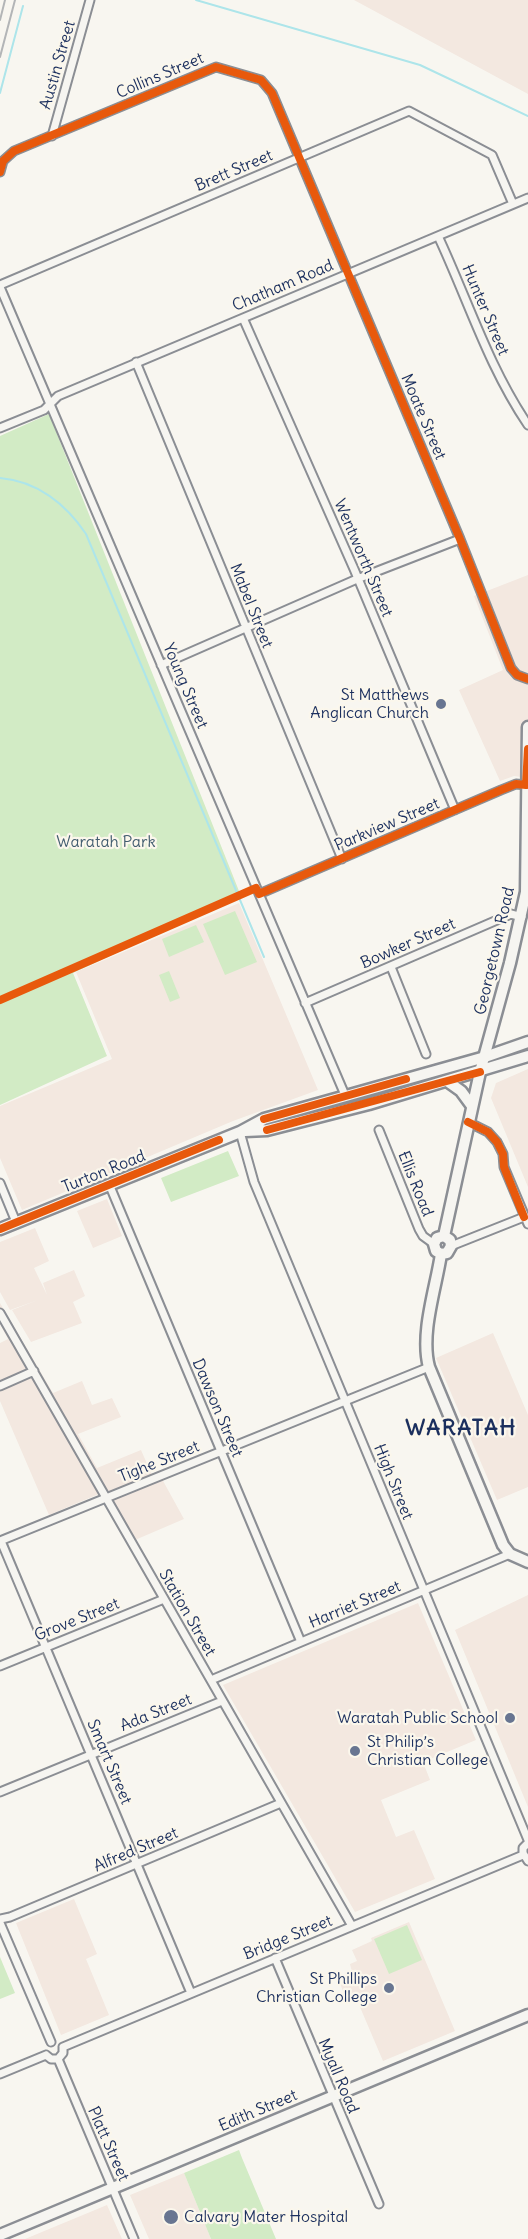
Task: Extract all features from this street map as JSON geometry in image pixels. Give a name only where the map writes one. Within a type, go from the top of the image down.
[{"type":"main road","name":"Georgetown Road","points":[[444,1236],[480,1072],[522,917],[526,892],[528,727]]},
{"type":"main road","name":"Turton Road","points":[[0,1229],[240,1132],[264,1119],[484,1057],[528,1042]]},
{"type":"main road","name":"Turton Road","points":[[240,1132],[267,1130],[480,1072],[528,1056]]},
{"type":"main road","points":[[447,1081],[461,1091],[472,1106]]},
{"type":"main road","points":[[444,1236],[450,1240],[451,1246],[448,1252],[441,1254],[436,1251],[434,1244],[437,1238],[444,1236]]},
{"type":"main road","points":[[441,1254],[425,1345],[429,1367],[506,1549],[528,1562]]},
{"type":"main road","name":"Edith Street","points":[[0,2235],[528,2015]]},
{"type":"street","name":"Austin Street","points":[[52,136],[90,0]]},
{"type":"street","name":"Collins Street","points":[[0,172],[3,161],[14,151],[216,68],[261,80],[267,85],[298,159]]},
{"type":"street","name":"Brett Street","points":[[0,286],[409,111],[492,155],[513,204]]},
{"type":"street","name":"Moate Street","points":[[298,159],[460,539],[512,668],[517,675],[528,679]]},
{"type":"street","name":"Chatham Road","points":[[0,428],[44,410],[58,396],[136,362],[528,198]]},
{"type":"street","name":"Hunter Street","points":[[438,236],[489,356],[509,397],[528,425]]},
{"type":"street","name":"Young Street","points":[[0,286],[345,1095]]},
{"type":"street","name":"Wentworth Street","points":[[243,318],[455,810]]},
{"type":"street","name":"Mabel Street","points":[[136,362],[342,859]]},
{"type":"street","points":[[161,665],[357,579],[460,539]]},
{"type":"street","name":"Parkview Street","points":[[259,894],[516,784],[526,785]]},
{"type":"street","name":"Bowker Street","points":[[305,1003],[511,914],[522,917]]},
{"type":"street","points":[[391,967],[426,1054]]},
{"type":"street","points":[[451,1246],[526,1221],[504,1167],[503,1154],[497,1142],[488,1132],[468,1122]]},
{"type":"street","name":"Ellis Road","points":[[379,1130],[419,1229],[423,1236],[434,1244]]},
{"type":"street","name":"High Street","points":[[240,1132],[254,1182],[528,1841]]},
{"type":"street","points":[[0,1183],[16,1222]]},
{"type":"street","name":"Dawson Street","points":[[109,1184],[301,1642]]},
{"type":"street","name":"Station Street","points":[[0,1313],[352,1926]]},
{"type":"street","name":"Tighe Street","points":[[0,1541],[429,1367]]},
{"type":"street","points":[[0,1386],[34,1371]]},
{"type":"street","name":"Smart Street","points":[[0,1541],[191,1993]]},
{"type":"street","name":"Harriet Street","points":[[211,1680],[424,1591],[506,1549]]},
{"type":"street","name":"Grove Street","points":[[0,1666],[164,1599]]},
{"type":"street","name":"Ada Street","points":[[0,1792],[222,1701]]},
{"type":"street","name":"Alfred Street","points":[[0,1921],[281,1803]]},
{"type":"street","points":[[526,1858],[523,1848],[528,1841]]},
{"type":"street","name":"Bridge Street","points":[[63,2047],[352,1926],[526,1858]]},
{"type":"street","points":[[0,1921],[51,2042]]},
{"type":"street","name":"Myall Road","points":[[274,1958],[379,2204]]},
{"type":"street","points":[[46,2055],[51,2059],[58,2059],[63,2055],[63,2047],[56,2042],[51,2042]]},
{"type":"street","points":[[46,2055],[46,2047],[51,2042]]},
{"type":"street","points":[[0,2074],[46,2055]]},
{"type":"street","name":"Platt Street","points":[[58,2059],[134,2239]]},
{"type":"shaded area","points":[[354,0],[528,0],[528,94]]},
{"type":"shaded area","points":[[528,575],[528,778],[514,776],[500,781],[459,690],[503,670],[474,596]]},
{"type":"shaded area","points":[[239,903],[318,1090],[233,1121],[22,1210],[0,1158],[0,1106],[112,1059],[76,972]]},
{"type":"shaded area","points":[[528,1069],[528,1187],[491,1098],[496,1083]]},
{"type":"shaded area","points":[[107,1199],[122,1236],[93,1248],[77,1211]]},
{"type":"shaded area","points":[[35,1228],[49,1261],[34,1268],[47,1295],[43,1283],[74,1270],[85,1296],[73,1302],[82,1323],[31,1342],[12,1310],[38,1300],[10,1310],[0,1292],[0,1242]]},
{"type":"shaded area","points":[[0,1303],[53,1393],[82,1381],[92,1405],[112,1398],[121,1417],[78,1434],[97,1468],[141,1450],[155,1482],[162,1479],[184,1519],[135,1540],[106,1491],[49,1515],[0,1401],[0,1343],[8,1339],[0,1324]]},
{"type":"shaded area","points":[[493,1333],[528,1415],[528,1487],[497,1500],[436,1358]]},
{"type":"shaded area","name":"Waratah Public School","points":[[528,1595],[528,1807],[455,1630]]},
{"type":"shaded area","name":"St Philip’s Christian College","points":[[418,1603],[476,1740],[423,1762],[430,1780],[381,1800],[396,1837],[414,1830],[435,1879],[355,1912],[223,1685]]},
{"type":"shaded area","points":[[74,1899],[97,1954],[86,1959],[109,2015],[61,2035],[16,1923]]},
{"type":"shaded area","name":"St Phillips Christian College","points":[[409,1922],[455,2031],[383,2061],[354,1993],[345,1997],[340,1983],[342,1976],[352,1972],[350,1964],[357,1961],[352,1950],[372,1941],[371,1938]]},
{"type":"shaded area","name":"Calvary Mater Hospital","points":[[184,2173],[211,2239],[149,2239],[130,2195]]},
{"type":"shaded area","points":[[107,2205],[122,2239],[25,2239]]},
{"type":"green space","name":"Waratah Park","points":[[49,414],[241,896],[73,973],[107,1056],[0,1105],[0,436]]},
{"type":"green space","points":[[235,911],[257,962],[225,975],[203,924]]},
{"type":"green space","points":[[196,925],[204,942],[169,957],[162,939]]},
{"type":"green space","points":[[169,971],[180,998],[170,1002],[159,975]]},
{"type":"green space","points":[[228,1151],[239,1176],[171,1202],[161,1178]]},
{"type":"green space","points":[[407,1925],[422,1960],[389,1974],[374,1939]]},
{"type":"green space","points":[[0,1957],[15,1993],[0,1999]]},
{"type":"green space","points":[[239,2150],[276,2239],[211,2239],[184,2173]]},
{"type":"waterway","points":[[196,0],[420,65],[528,116]]},
{"type":"waterway","points":[[0,93],[23,6]]},
{"type":"waterway","points":[[0,478],[26,484],[49,496],[69,513],[86,534],[264,957]]},
{"type":"railway","points":[[0,20],[5,0]]},
{"type":"railway","points":[[0,57],[15,0]]},
{"type":"cycle path","points":[[0,172],[3,161],[14,151],[216,67],[261,80],[272,93],[460,539],[511,668],[517,675],[528,679]]},
{"type":"cycle path","points":[[0,1000],[256,888],[259,894],[501,790],[516,784],[526,785],[528,749]]},
{"type":"cycle path","points":[[267,1130],[480,1072]]},
{"type":"cycle path","points":[[264,1119],[406,1079]]},
{"type":"cycle path","points":[[468,1122],[488,1132],[497,1142],[503,1154],[504,1167],[524,1217]]},
{"type":"cycle path","points":[[0,1229],[219,1140]]},
{"type":"place","name":"St Matthews Anglican Church","points":[[441,704]]},
{"type":"place","name":"Waratah Public School","points":[[510,1718]]},
{"type":"place","name":"St Philip’s Christian College","points":[[355,1751]]},
{"type":"place","name":"St Phillips Christian College","points":[[389,1988]]},
{"type":"place","name":"Calvary Mater Hospital","points":[[171,2217]]},
{"type":"district","name":"WARATAH","points":[[461,1429]]}]
